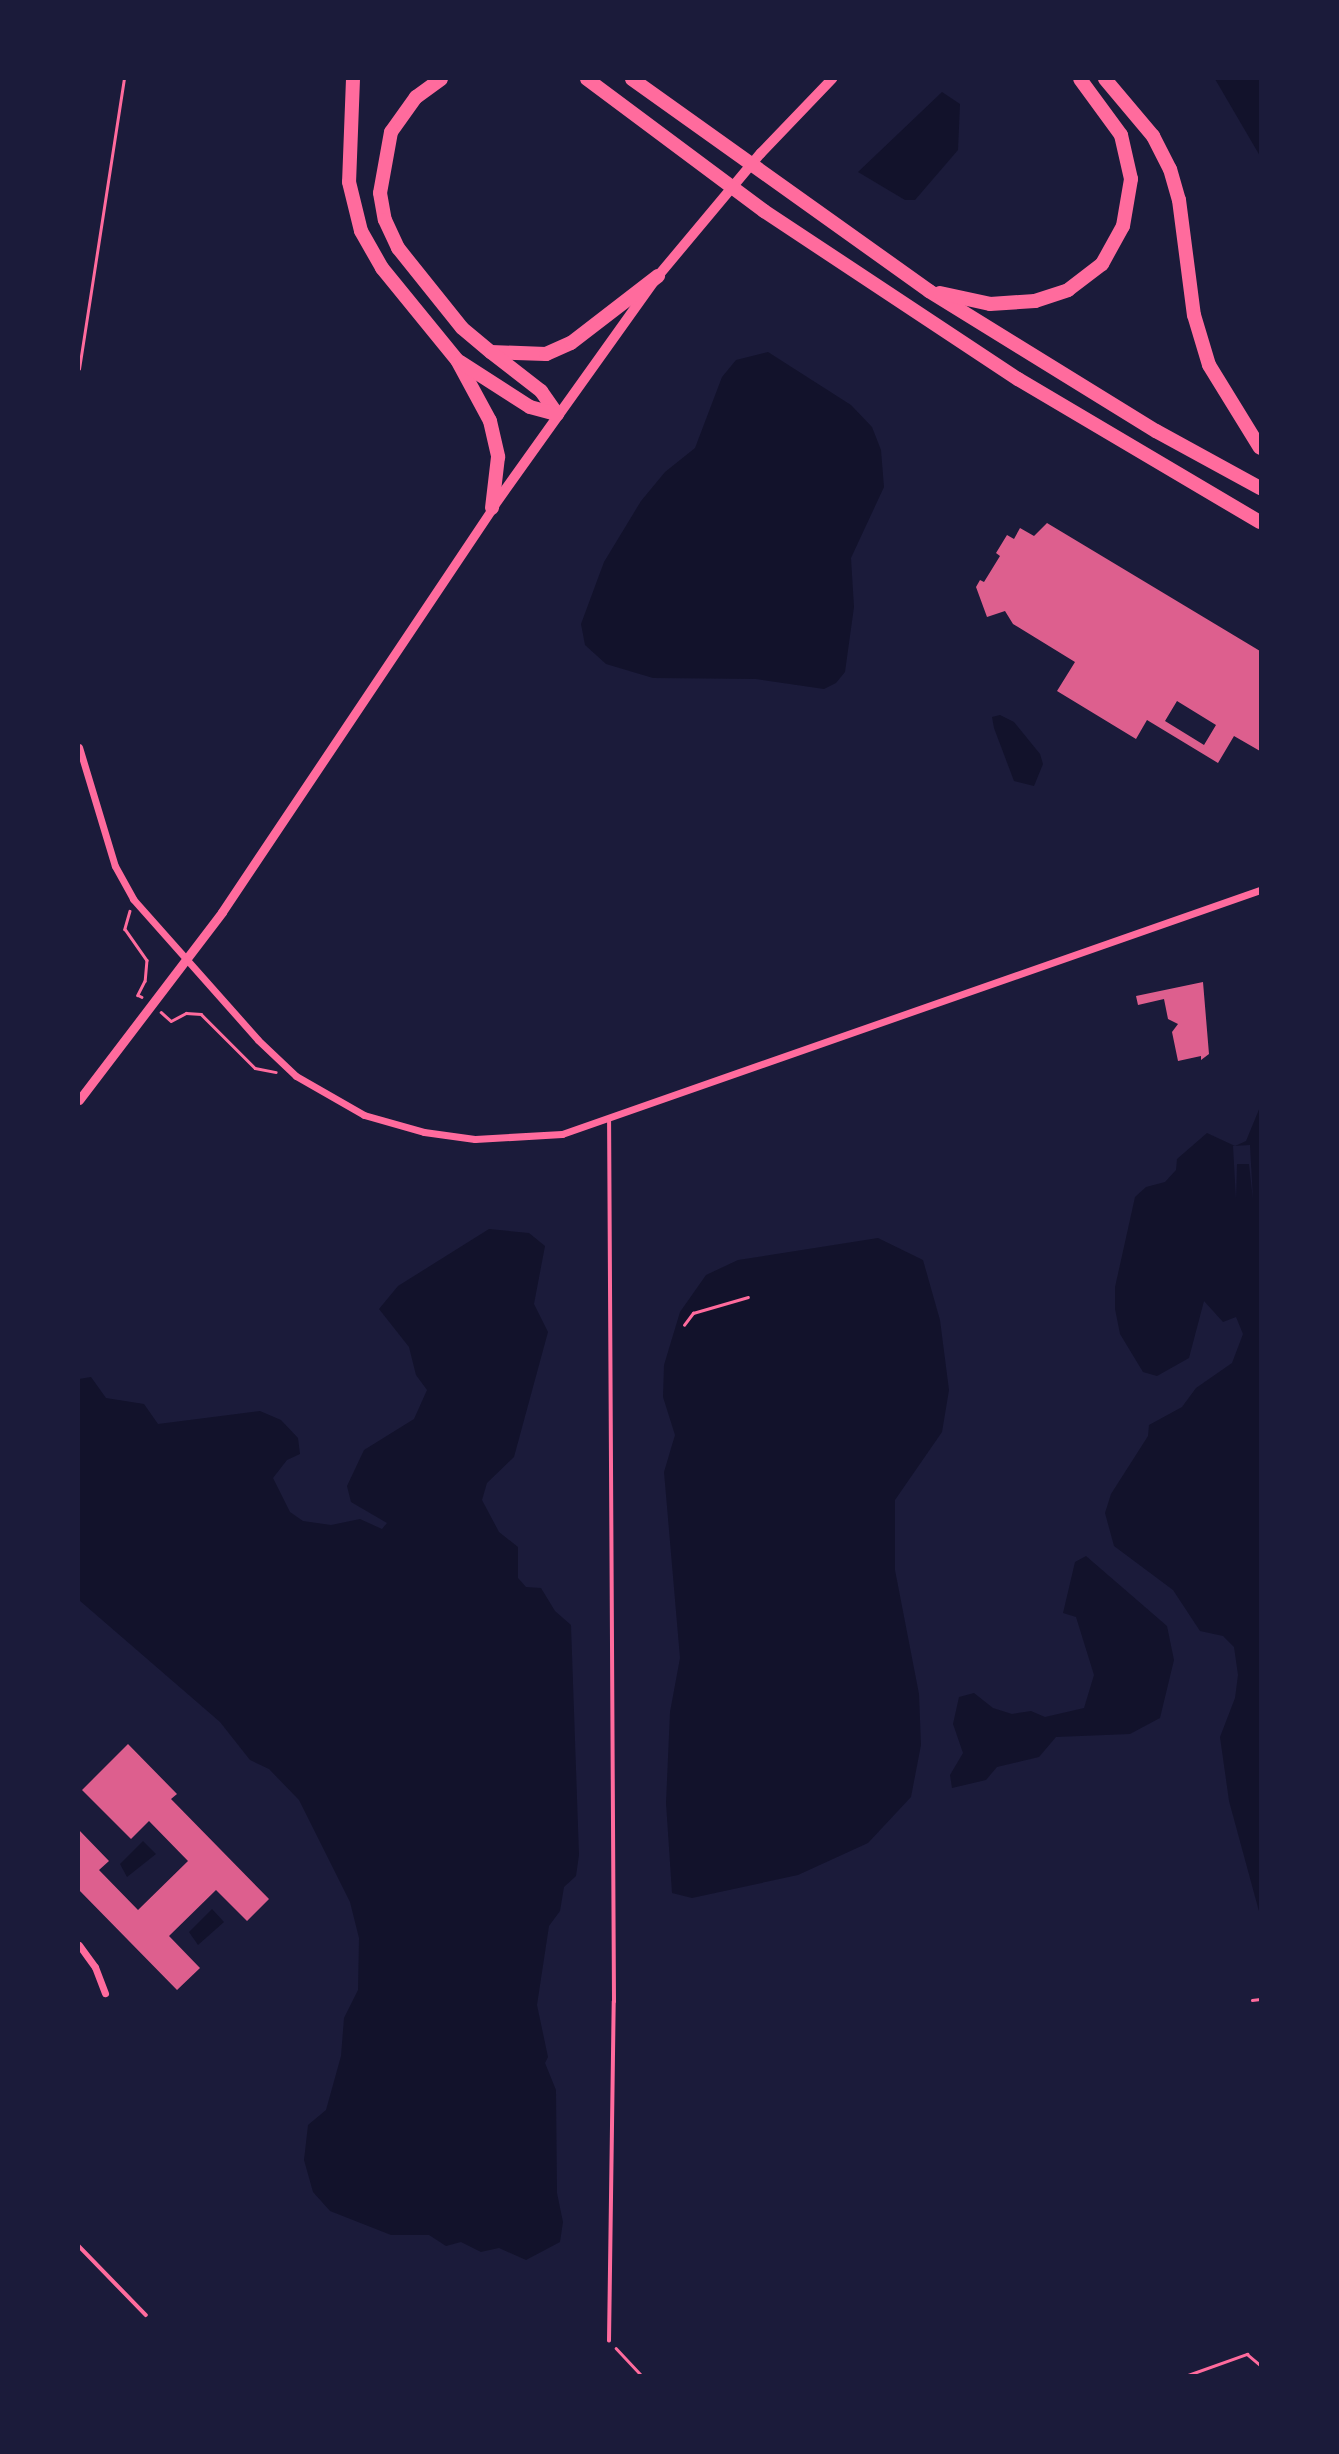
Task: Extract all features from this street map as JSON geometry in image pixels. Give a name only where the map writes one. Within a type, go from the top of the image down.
[{"type":"highway","points":[[354,79],[349,182],[361,231],[382,268],[457,360],[495,437],[498,457],[492,508]]},
{"type":"highway","points":[[441,79],[416,97],[391,132],[380,193],[385,220],[398,248],[462,328],[541,391],[557,414]]},
{"type":"highway","points":[[575,79],[598,88]]},
{"type":"highway","points":[[586,79],[764,211],[1017,379],[1260,522]]},
{"type":"highway","points":[[632,79],[929,291],[1156,431],[1260,488]]},
{"type":"highway","points":[[929,291],[990,304],[1035,301],[1068,290],[1102,264],[1123,226],[1131,179],[1121,135],[1080,79]]},
{"type":"highway","points":[[1105,79],[1153,136],[1170,169],[1179,200],[1191,304],[1209,365],[1260,448]]},
{"type":"highway","points":[[491,352],[547,354],[571,343],[658,276]]},
{"type":"highway","points":[[457,360],[530,407],[557,414]]},
{"type":"main road","points":[[492,508],[658,276],[793,118],[832,79]]},
{"type":"street","points":[[79,1100],[187,962],[492,508]]},
{"type":"street","points":[[79,747],[115,866],[133,899],[187,962],[296,1076],[364,1115],[424,1132],[475,1139],[562,1134],[1260,890]]},
{"type":"street","points":[[79,1945],[95,1967],[105,1993]]},
{"type":"lane","points":[[609,1119],[614,2002],[609,2341]]},
{"type":"lane","points":[[79,2246],[146,2315]]},
{"type":"path","points":[[79,369],[124,79]]},
{"type":"path","points":[[133,899],[125,929],[147,960],[145,981],[138,995]]},
{"type":"path","points":[[171,1021],[186,1013],[201,1014],[255,1068],[296,1076]]},
{"type":"path","points":[[684,1325],[693,1313],[748,1297]]},
{"type":"path","points":[[1252,2000],[1260,1999]]},
{"type":"path","points":[[609,2341],[641,2375]]},
{"type":"path","points":[[1188,2375],[1247,2354],[1260,2365]]},
{"type":"shaded area","points":[[1215,79],[1260,79],[1260,156]]},
{"type":"shaded area","points":[[942,92],[960,104],[958,150],[915,200],[905,200],[858,172]]},
{"type":"shaded area","points":[[768,352],[851,405],[872,427],[881,450],[884,487],[851,558],[854,607],[845,672],[836,683],[824,689],[756,679],[653,678],[606,664],[585,645],[581,624],[604,562],[641,501],[665,472],[695,448],[722,377],[736,360]]},
{"type":"shaded area","points":[[1000,715],[1014,722],[1040,754],[1043,764],[1034,786],[1014,781],[994,728],[992,717]]},
{"type":"shaded area","points":[[1260,1107],[1260,1915],[1229,1801],[1220,1737],[1235,1698],[1238,1675],[1234,1647],[1223,1636],[1200,1631],[1173,1590],[1114,1546],[1105,1513],[1111,1494],[1148,1436],[1149,1425],[1182,1407],[1196,1388],[1232,1363],[1243,1334],[1236,1317],[1223,1322],[1204,1301],[1189,1358],[1157,1376],[1143,1372],[1120,1334],[1115,1309],[1115,1287],[1135,1197],[1146,1187],[1165,1182],[1176,1170],[1177,1159],[1207,1133],[1235,1146],[1246,1141]]},
{"type":"shaded area","points":[[489,1229],[529,1233],[545,1246],[534,1304],[548,1332],[514,1457],[487,1483],[482,1500],[499,1532],[518,1547],[518,1578],[526,1587],[541,1588],[555,1611],[571,1625],[579,1855],[576,1876],[564,1887],[560,1911],[549,1926],[537,2005],[548,2057],[545,2063],[556,2090],[557,2193],[563,2222],[560,2242],[526,2260],[499,2248],[481,2252],[461,2242],[446,2246],[429,2235],[391,2235],[330,2211],[313,2192],[304,2160],[308,2125],[326,2110],[341,2056],[344,2018],[358,1990],[359,1938],[350,1902],[299,1800],[269,1769],[250,1760],[220,1722],[79,1600],[79,1379],[91,1377],[106,1398],[144,1404],[158,1424],[260,1411],[281,1420],[298,1438],[300,1454],[287,1460],[273,1478],[290,1512],[303,1521],[331,1525],[360,1519],[382,1529],[387,1523],[351,1502],[347,1486],[364,1450],[414,1419],[427,1390],[416,1375],[409,1347],[379,1309],[398,1286]]},
{"type":"shaded area","points":[[878,1238],[923,1260],[940,1320],[949,1390],[942,1432],[895,1500],[895,1570],[919,1694],[921,1745],[911,1797],[868,1843],[798,1875],[692,1898],[672,1893],[666,1803],[670,1712],[680,1658],[664,1472],[675,1435],[663,1397],[664,1365],[680,1312],[706,1275],[738,1260]]},
{"type":"shaded area","points":[[1086,1556],[1167,1626],[1174,1660],[1160,1718],[1130,1734],[1056,1737],[1039,1757],[997,1767],[986,1780],[952,1788],[950,1775],[963,1753],[953,1724],[959,1697],[974,1693],[993,1708],[1012,1714],[1031,1711],[1045,1717],[1084,1708],[1094,1675],[1076,1617],[1063,1613],[1075,1562]]},
{"type":"shaded area","points":[[143,1841],[156,1854],[127,1877],[120,1864]]},
{"type":"shaded area","points":[[212,1909],[224,1922],[198,1945],[189,1932]]},
{"type":"pier","points":[[1250,1145],[1253,1200],[1249,1164],[1237,1164],[1236,1200],[1233,1146]]},
{"type":"building","points":[[1047,523],[1260,651],[1260,751],[1234,736],[1218,763],[1147,720],[1136,739],[1057,691],[1075,662],[1013,624],[1005,611],[987,617],[976,587],[980,580],[984,582],[1000,556],[996,553],[1007,535],[1014,539],[1020,528],[1034,536]],"holes":[[[1177,701],[1216,725],[1204,745],[1165,721]]]},
{"type":"building","points":[[1203,982],[1209,1054],[1201,1060],[1201,1056],[1178,1061],[1172,1032],[1178,1024],[1168,1019],[1164,999],[1138,1005],[1136,996]]},
{"type":"building","points":[[128,1744],[177,1794],[171,1799],[269,1899],[247,1921],[216,1890],[169,1936],[200,1968],[177,1990],[79,1890],[79,1830],[109,1861],[99,1870],[138,1910],[188,1861],[149,1821],[131,1839],[82,1790]]}]
